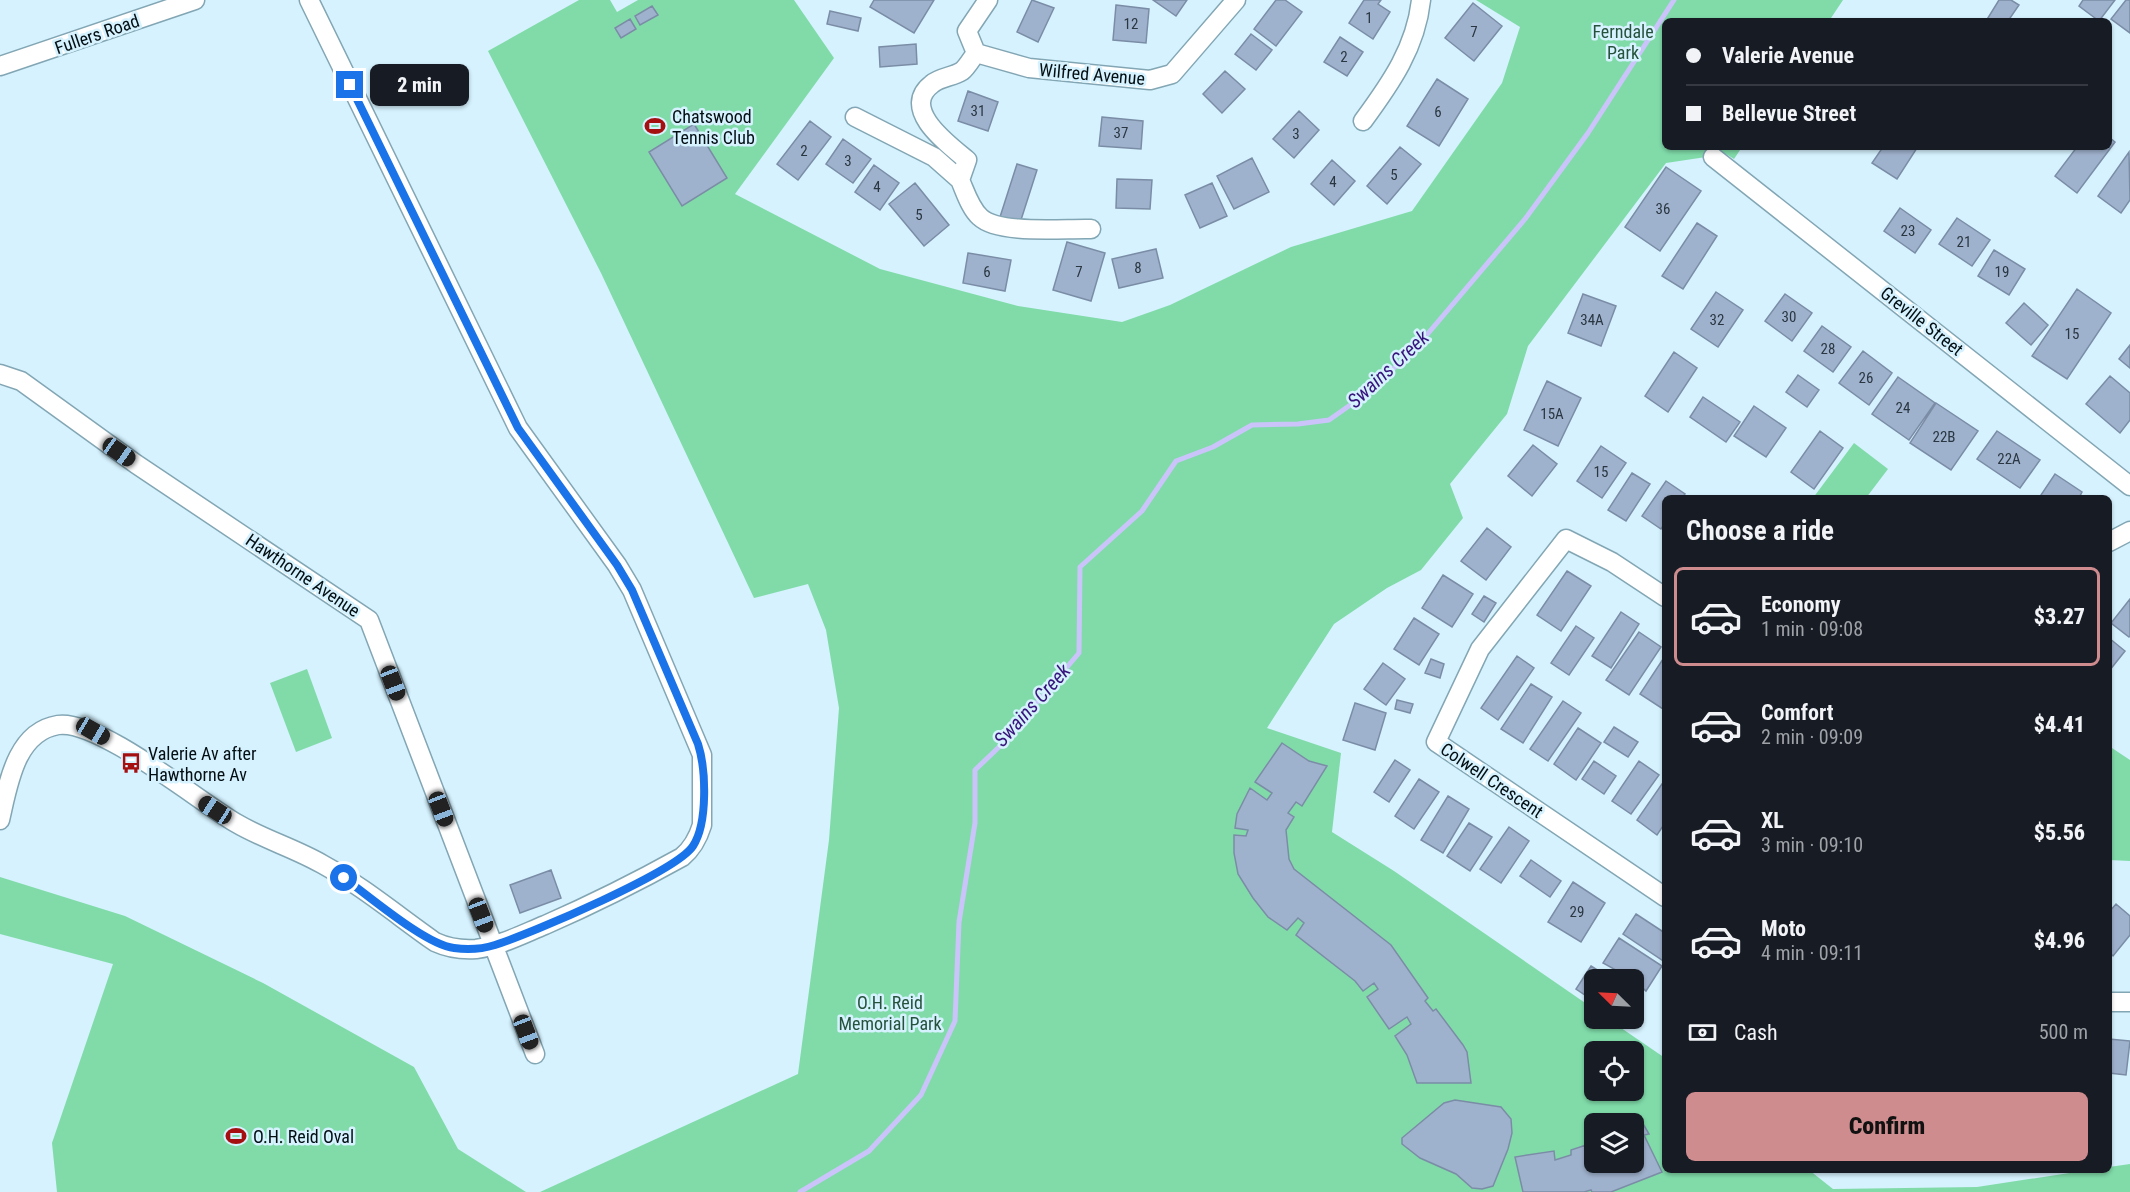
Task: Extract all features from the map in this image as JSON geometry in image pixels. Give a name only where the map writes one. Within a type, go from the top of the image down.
[{"type":"street","name":"Fullers Road","points":[[0,66],[195,0]]},
{"type":"street","points":[[0,820],[14,768],[24,747],[39,733],[57,725],[81,726],[119,747],[235,822],[325,865],[435,942],[444,946],[466,949],[493,946],[613,895],[689,852],[702,825],[702,755],[632,590],[617,565],[518,428],[309,0]]},
{"type":"street","points":[[960,180],[967,160],[931,129],[922,113],[922,98],[931,84],[963,70],[976,52],[967,31],[988,0]]},
{"type":"street","name":"Wilfred Avenue","points":[[976,52],[1029,68],[1150,80],[1172,74],[1236,0]]},
{"type":"street","points":[[1364,121],[1392,83],[1408,52],[1419,18],[1421,0]]},
{"type":"street","points":[[855,117],[934,156],[960,180],[980,218],[1004,228],[1091,229]]},
{"type":"street","name":"Greville Street","points":[[1713,157],[2130,486]]},
{"type":"street","name":"Hawthorne Avenue","points":[[0,374],[21,381],[136,464],[369,620],[535,1054]]},
{"type":"street","points":[[2112,540],[2130,531]]},
{"type":"street","name":"Colwell Crescent","points":[[1662,595],[1612,562],[1566,539],[1480,649],[1436,742],[1662,895]]},
{"type":"street","points":[[2112,1002],[2130,1002]]},
{"type":"green space","points":[[579,0],[610,0],[617,12],[638,0],[794,0],[834,58],[735,194],[880,269],[1018,306],[1122,322],[1170,305],[1291,247],[1412,211],[1502,83],[1520,27],[1476,0],[1843,0],[1831,18],[1662,18],[1662,150],[1740,150],[1734,159],[1726,154],[1666,163],[1528,346],[1507,414],[1450,484],[1463,518],[1421,570],[1387,588],[1334,624],[1267,728],[1341,753],[1332,832],[1394,871],[1584,1002],[1584,1029],[1623,1029],[1640,1041],[1584,1041],[1584,1101],[1644,1101],[1644,1044],[1662,1056],[1662,1173],[1813,1173],[1833,1189],[1977,1187],[2069,1173],[2112,1173],[2112,1167],[2130,1164],[2130,1192],[540,1192],[798,1074],[829,840],[839,708],[826,630],[808,584],[754,598],[601,273],[488,51]]},
{"type":"green space","points":[[1854,443],[1888,469],[1868,495],[1815,495]]},
{"type":"green space","points":[[307,669],[332,738],[296,752],[270,683]]},
{"type":"green space","points":[[2112,748],[2130,760],[2130,861],[2112,860]]},
{"type":"green space","points":[[0,877],[125,916],[263,983],[414,1067],[458,1149],[526,1192],[57,1192],[52,1143],[113,964],[0,934]]},
{"type":"building","points":[[874,0],[934,0],[914,33],[870,7]]},
{"type":"building","points":[[1032,0],[1054,8],[1038,42],[1017,32]]},
{"type":"building","points":[[1153,0],[1187,0],[1176,16]]},
{"type":"building","points":[[1276,0],[1285,0],[1302,12],[1276,46],[1254,29]]},
{"type":"building","points":[[1364,0],[1381,0],[1378,4],[1390,12],[1373,39],[1349,23]]},
{"type":"building","points":[[1999,0],[2011,0],[2019,5],[2010,18],[1988,18]]},
{"type":"building","points":[[2083,0],[2115,0],[2101,18],[2095,18],[2079,6]]},
{"type":"building","points":[[2126,0],[2130,0],[2130,33],[2112,18]]},
{"type":"building","points":[[1473,3],[1502,26],[1474,61],[1445,38]]},
{"type":"building","points":[[1116,5],[1149,9],[1146,43],[1113,40]]},
{"type":"building","points":[[652,6],[658,15],[640,25],[635,16]]},
{"type":"building","points":[[830,11],[861,18],[858,31],[827,24]]},
{"type":"building","points":[[630,19],[636,29],[621,38],[615,28]]},
{"type":"building","points":[[1251,34],[1272,50],[1256,70],[1235,54]]},
{"type":"building","points":[[1340,37],[1363,52],[1347,76],[1324,62]]},
{"type":"building","points":[[916,44],[917,64],[880,67],[879,47]]},
{"type":"building","points":[[1225,71],[1245,89],[1222,113],[1203,94]]},
{"type":"building","points":[[1437,79],[1468,99],[1439,146],[1407,126]]},
{"type":"building","points":[[968,91],[998,102],[988,131],[958,121]]},
{"type":"building","points":[[1299,111],[1319,130],[1294,158],[1273,139]]},
{"type":"building","points":[[1102,117],[1143,121],[1141,149],[1099,146]]},
{"type":"building","points":[[810,121],[831,137],[798,180],[777,164]]},
{"type":"building","points":[[694,124],[727,178],[682,206],[649,152]]},
{"type":"building","points":[[843,139],[871,159],[853,183],[826,164]]},
{"type":"building","points":[[1400,147],[1421,164],[1387,204],[1367,186]]},
{"type":"building","points":[[1881,150],[1916,150],[1897,179],[1872,163]]},
{"type":"building","points":[[2075,150],[2109,150],[2077,193],[2055,176]]},
{"type":"building","points":[[2129,152],[2130,200],[2121,213],[2098,196]]},
{"type":"building","points":[[1252,158],[1269,192],[1234,209],[1217,176]]},
{"type":"building","points":[[1332,160],[1355,181],[1334,205],[1311,184]]},
{"type":"building","points":[[1017,164],[1037,170],[1020,223],[1000,217]]},
{"type":"building","points":[[874,165],[899,183],[880,210],[855,192]]},
{"type":"building","points":[[1666,167],[1701,191],[1660,251],[1625,227]]},
{"type":"building","points":[[1117,179],[1152,180],[1150,209],[1116,208]]},
{"type":"building","points":[[915,183],[949,225],[924,246],[889,204]]},
{"type":"building","points":[[1212,183],[1227,216],[1200,228],[1185,195]]},
{"type":"building","points":[[1900,208],[1931,230],[1915,253],[1884,231]]},
{"type":"building","points":[[1957,218],[1990,240],[1972,266],[1939,244]]},
{"type":"building","points":[[1697,223],[1717,236],[1683,289],[1662,276]]},
{"type":"building","points":[[1067,242],[1105,253],[1091,301],[1053,290]]},
{"type":"building","points":[[1156,249],[1163,278],[1119,288],[1112,259]]},
{"type":"building","points":[[1994,250],[2025,269],[2009,295],[1978,276]]},
{"type":"building","points":[[968,253],[1011,260],[1005,291],[963,283]]},
{"type":"building","points":[[2077,289],[2111,313],[2067,379],[2032,356]]},
{"type":"building","points":[[1716,292],[1743,310],[1718,347],[1691,329]]},
{"type":"building","points":[[1583,294],[1616,306],[1601,346],[1568,333]]},
{"type":"building","points":[[1785,294],[1812,313],[1792,341],[1765,321]]},
{"type":"building","points":[[2024,303],[2048,325],[2031,345],[2006,323]]},
{"type":"building","points":[[1822,326],[1851,347],[1833,372],[1804,351]]},
{"type":"building","points":[[2130,345],[2130,368],[2119,359]]},
{"type":"building","points":[[1863,351],[1892,373],[1869,405],[1839,383]]},
{"type":"building","points":[[1674,352],[1697,368],[1668,412],[1645,396]]},
{"type":"building","points":[[1798,375],[1819,390],[1807,407],[1786,392]]},
{"type":"building","points":[[2110,376],[2130,393],[2130,420],[2120,433],[2086,404]]},
{"type":"building","points":[[1898,377],[1935,403],[1909,440],[1872,414]]},
{"type":"building","points":[[1547,381],[1581,398],[1558,446],[1524,430]]},
{"type":"building","points":[[1703,397],[1740,422],[1726,442],[1690,417]]},
{"type":"building","points":[[1936,403],[1978,431],[1951,470],[1910,443]]},
{"type":"building","points":[[1754,406],[1786,428],[1766,457],[1734,436]]},
{"type":"building","points":[[1820,431],[1843,448],[1814,489],[1791,472]]},
{"type":"building","points":[[1997,431],[2040,460],[2020,488],[1977,459]]},
{"type":"building","points":[[1533,445],[1557,464],[1532,496],[1508,476]]},
{"type":"building","points":[[1601,446],[1626,463],[1602,498],[1577,481]]},
{"type":"building","points":[[1632,473],[1650,484],[1626,521],[1608,510]]},
{"type":"building","points":[[2055,474],[2082,492],[2080,495],[2041,495]]},
{"type":"building","points":[[1666,481],[1685,494],[1662,495],[1661,529],[1642,516]]},
{"type":"building","points":[[1487,528],[1511,547],[1486,580],[1461,561]]},
{"type":"building","points":[[1567,571],[1591,586],[1561,631],[1537,615]]},
{"type":"building","points":[[1443,575],[1473,594],[1452,627],[1422,608]]},
{"type":"building","points":[[1484,596],[1496,603],[1484,622],[1472,614]]},
{"type":"building","points":[[2130,599],[2130,636],[2112,622]]},
{"type":"building","points":[[1621,612],[1639,624],[1611,668],[1592,656]]},
{"type":"building","points":[[1414,618],[1439,634],[1419,665],[1394,649]]},
{"type":"building","points":[[1576,626],[1594,638],[1569,675],[1551,663]]},
{"type":"building","points":[[1639,632],[1661,647],[1629,695],[1606,680]]},
{"type":"building","points":[[2112,640],[2125,651],[2112,667]]},
{"type":"building","points":[[1517,656],[1534,668],[1498,720],[1481,708]]},
{"type":"building","points":[[1431,659],[1444,664],[1440,678],[1425,673]]},
{"type":"building","points":[[1662,661],[1662,708],[1640,694]]},
{"type":"building","points":[[1383,663],[1405,679],[1386,705],[1364,689]]},
{"type":"building","points":[[1531,684],[1552,697],[1523,743],[1501,729]]},
{"type":"building","points":[[1397,700],[1413,704],[1410,713],[1395,709]]},
{"type":"building","points":[[1563,701],[1581,713],[1548,761],[1530,749]]},
{"type":"building","points":[[1355,703],[1386,713],[1375,750],[1343,740]]},
{"type":"building","points":[[1614,727],[1638,742],[1628,757],[1604,742]]},
{"type":"building","points":[[1578,728],[1601,743],[1576,780],[1554,764]]},
{"type":"building","points":[[1282,743],[1309,761],[1327,766],[1302,806],[1296,802],[1288,813],[1294,817],[1286,830],[1289,859],[1294,869],[1391,945],[1428,998],[1425,1001],[1433,1011],[1436,1009],[1463,1045],[1467,1052],[1471,1083],[1417,1083],[1407,1055],[1395,1036],[1411,1024],[1407,1017],[1389,1029],[1367,997],[1378,989],[1374,983],[1363,991],[1355,981],[1296,935],[1304,923],[1298,918],[1287,930],[1268,917],[1238,874],[1234,853],[1234,835],[1246,836],[1248,830],[1235,828],[1237,814],[1250,788],[1267,800],[1272,793],[1255,782]]},
{"type":"building","points":[[1395,760],[1410,770],[1389,802],[1374,792]]},
{"type":"building","points":[[1594,761],[1616,776],[1604,794],[1582,779]]},
{"type":"building","points":[[1639,761],[1659,775],[1631,814],[1612,801]]},
{"type":"building","points":[[1419,779],[1439,792],[1414,829],[1395,816]]},
{"type":"building","points":[[1662,784],[1662,828],[1657,835],[1637,820]]},
{"type":"building","points":[[1448,796],[1469,809],[1443,853],[1421,840]]},
{"type":"building","points":[[1469,823],[1492,837],[1470,871],[1447,856]]},
{"type":"building","points":[[1509,827],[1529,841],[1501,883],[1480,869]]},
{"type":"building","points":[[1531,860],[1561,881],[1550,897],[1520,876]]},
{"type":"building","points":[[551,870],[561,898],[520,913],[510,885]]},
{"type":"building","points":[[1573,882],[1605,903],[1581,942],[1548,922]]},
{"type":"building","points":[[2116,904],[2130,916],[2130,935],[2113,956],[2112,955],[2112,909]]},
{"type":"building","points":[[1636,914],[1662,931],[1662,960],[1623,934]]},
{"type":"building","points":[[1619,938],[1662,966],[1646,991],[1644,989],[1644,969],[1614,969],[1603,963]]},
{"type":"building","points":[[1584,977],[1584,994],[1576,989]]},
{"type":"building","points":[[2112,1039],[2130,1041],[2126,1075],[2112,1073]]},
{"type":"building","points":[[1455,1100],[1501,1107],[1511,1119],[1512,1133],[1508,1149],[1493,1186],[1482,1189],[1472,1188],[1456,1174],[1420,1158],[1402,1144],[1402,1138],[1444,1103]]},
{"type":"building","points":[[1644,1125],[1649,1134],[1644,1135]]},
{"type":"building","points":[[1644,1135],[1662,1172],[1611,1192],[1592,1192],[1591,1190],[1523,1192],[1515,1157],[1554,1151],[1555,1160],[1571,1155],[1571,1150],[1584,1146],[1584,1173],[1644,1173]]},
{"type":"waterway","name":"Swains Creek","points":[[1662,18],[1674,0]]},
{"type":"waterway","name":"Swains Creek","points":[[800,1192],[869,1151],[921,1095],[955,1021],[959,922],[975,823],[975,770],[999,747],[1079,653],[1080,567],[1142,511],[1176,461],[1213,447],[1252,425],[1298,424],[1329,420],[1363,396],[1414,350],[1525,219],[1588,133],[1662,19]]},
{"type":"place","name":"Chatswood Tennis Club","points":[[655,126]]},
{"type":"place","name":"Valerie Av after Hawthorne Av","points":[[131,763]]},
{"type":"place","name":"O.H. Reid Oval","points":[[236,1136]]},
{"type":"route","points":[[344,878],[435,942],[455,949],[493,946],[605,899],[682,857],[694,845],[702,825],[703,799],[702,755],[632,590],[617,565],[518,428],[350,85]]},
{"type":"park label","name":"Ferndale Park","points":[[1623,42]]},
{"type":"park label","name":"O.H. Reid Memorial Park","points":[[890,1012]]}]
